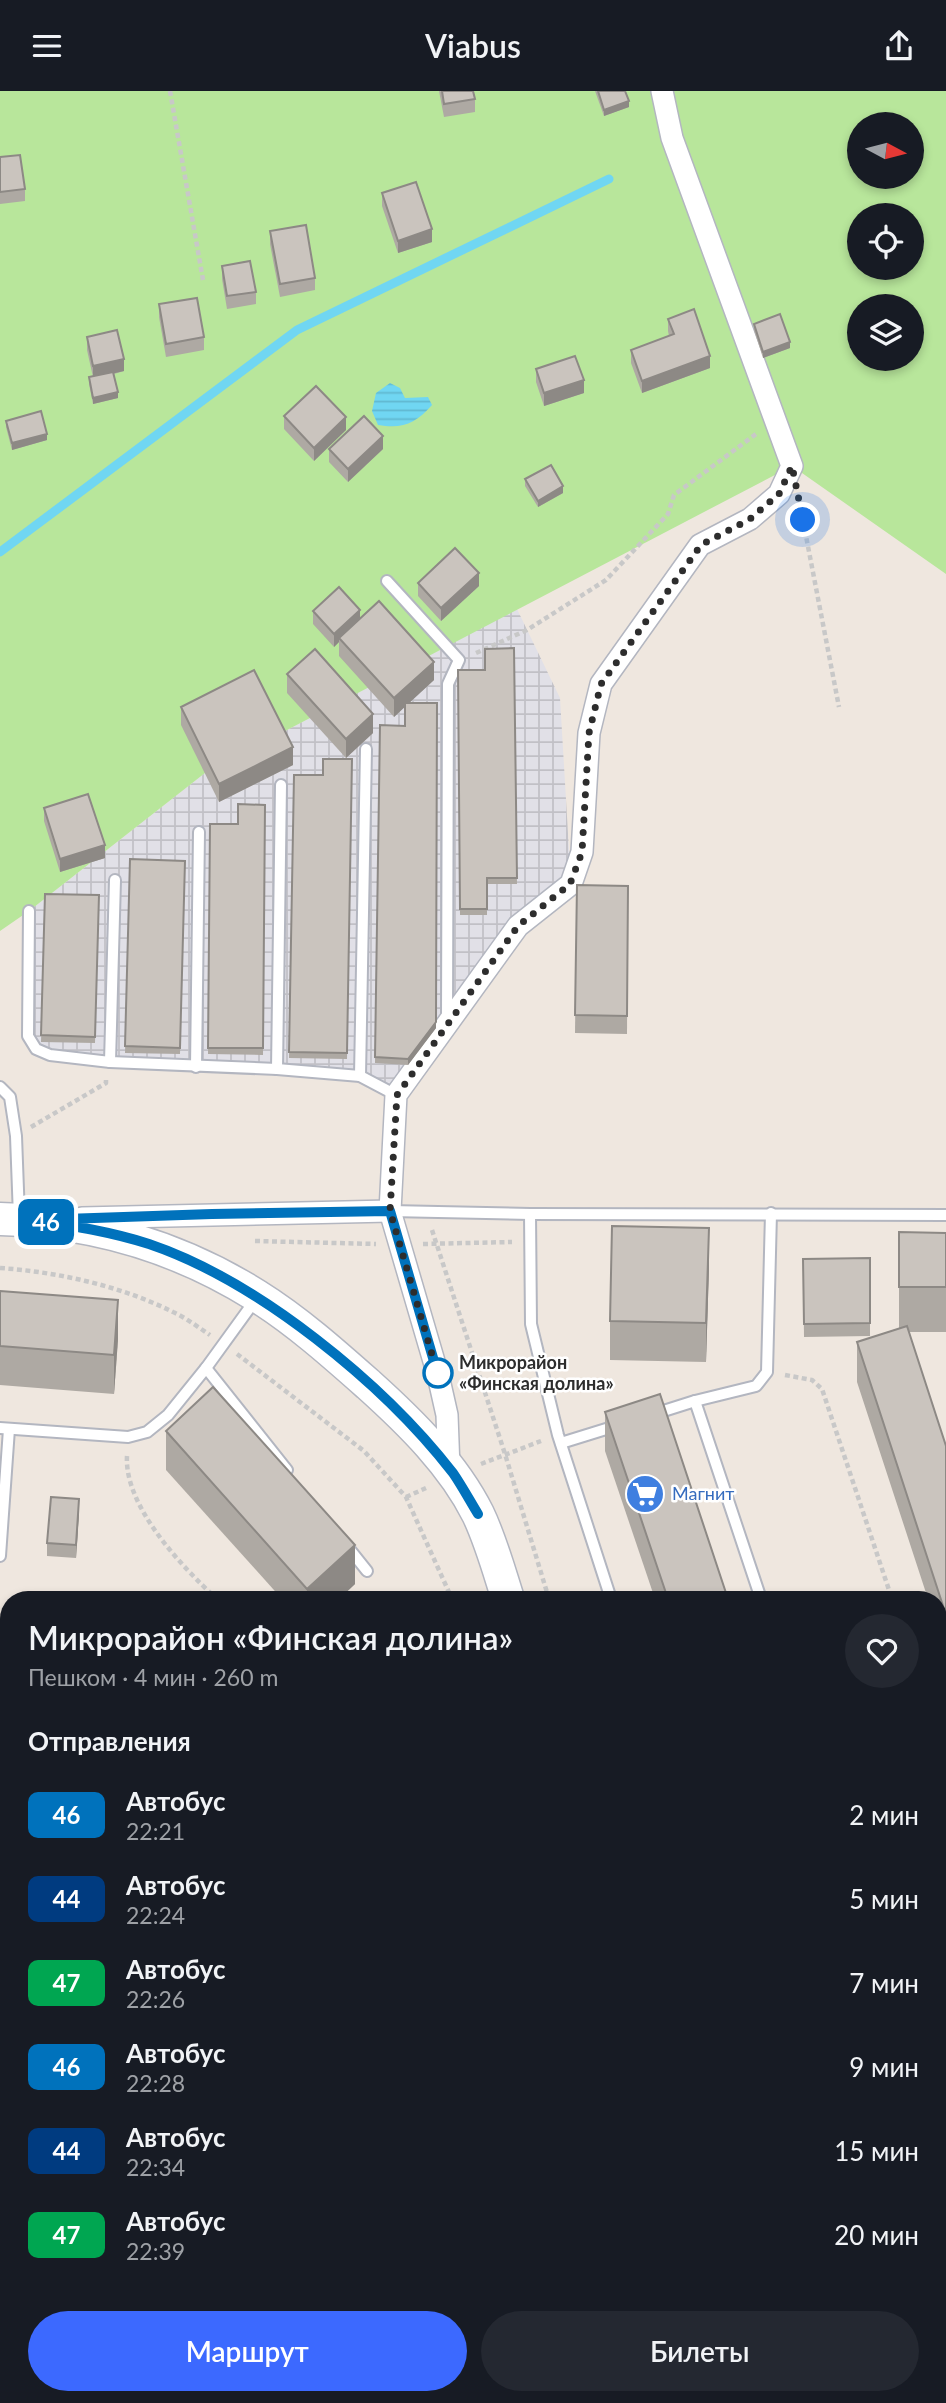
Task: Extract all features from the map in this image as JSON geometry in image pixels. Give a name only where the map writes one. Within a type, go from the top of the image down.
[{"type":"street","points":[[453,1473],[447,1415],[438,1375],[390,1211],[397,1095],[518,926],[570,884],[582,852],[589,733],[601,684],[701,545],[750,519],[779,494],[792,466],[672,138],[662,91]]},
{"type":"street","points":[[18,1219],[390,1211]]},
{"type":"street","points":[[18,1219],[101,1230],[151,1245],[204,1267],[257,1296],[333,1353],[402,1414],[453,1473],[478,1514],[505,1591]]},
{"type":"lane","points":[[387,581],[459,660],[448,684],[447,1027]]},
{"type":"lane","points":[[360,1076],[366,749]]},
{"type":"lane","points":[[277,1069],[281,785]]},
{"type":"lane","points":[[196,1067],[199,832]]},
{"type":"lane","points":[[110,1062],[115,880]]},
{"type":"lane","points":[[29,911],[28,1036],[36,1049],[50,1055],[110,1062],[277,1069],[360,1076],[397,1095]]},
{"type":"lane","points":[[0,1087],[10,1097],[16,1136],[18,1219]]},
{"type":"lane","points":[[390,1211],[946,1215]]},
{"type":"lane","points":[[646,1416],[756,1386],[767,1372],[771,1213]]},
{"type":"lane","points":[[530,1214],[531,1324],[560,1439],[608,1591]]},
{"type":"lane","points":[[0,1556],[5,1429],[128,1437],[147,1432],[168,1415],[206,1368],[257,1296]]},
{"type":"lane","points":[[206,1368],[290,1475]]},
{"type":"lane","points":[[695,1401],[758,1591]]},
{"type":"lane","points":[[560,1439],[634,1420]]},
{"type":"lane","points":[[341,1539],[367,1571]]},
{"type":"path","points":[[170,91],[202,280]]},
{"type":"path","points":[[459,660],[527,630],[606,580],[668,514],[674,495],[775,420]]},
{"type":"path","points":[[792,466],[839,707]]},
{"type":"path","points":[[16,1136],[106,1083],[110,1062]]},
{"type":"path","points":[[426,1211],[505,1454],[546,1591]]},
{"type":"path","points":[[247,1241],[400,1245],[530,1242]]},
{"type":"path","points":[[0,1268],[29,1270],[99,1284],[174,1312],[223,1344],[364,1451],[406,1497],[448,1591]]},
{"type":"path","points":[[767,1372],[812,1380],[822,1389],[889,1591]]},
{"type":"path","points":[[128,1437],[126,1467],[131,1489],[149,1523],[208,1591]]},
{"type":"path","points":[[406,1497],[453,1473],[505,1454],[560,1439]]},
{"type":"shaded area","points":[[517,609],[560,698],[571,884],[518,926],[396,1095],[360,1076],[50,1055],[28,1036],[29,911],[205,773]]},
{"type":"green space","points":[[0,91],[946,91],[946,574],[792,466],[205,773],[0,931]]},
{"type":"water","points":[[390,383],[400,388],[405,398],[428,397],[432,405],[408,424],[378,425],[372,411],[376,393]]},
{"type":"building","points":[[442,91],[473,91],[475,99],[444,104]]},
{"type":"building","points":[[598,91],[625,91],[629,101],[604,110]]},
{"type":"building","points":[[20,155],[25,189],[0,192],[0,157]]},
{"type":"building","points":[[416,182],[432,229],[398,241],[382,193]]},
{"type":"building","points":[[306,225],[315,278],[280,284],[270,231]]},
{"type":"building","points":[[250,261],[256,292],[227,296],[222,266]]},
{"type":"building","points":[[197,298],[204,337],[166,344],[159,304]]},
{"type":"building","points":[[694,309],[710,356],[642,381],[631,350],[674,334],[668,319]]},
{"type":"building","points":[[780,314],[790,342],[763,352],[754,324]]},
{"type":"building","points":[[117,330],[124,359],[93,366],[87,337]]},
{"type":"building","points":[[575,356],[584,380],[544,393],[536,369]]},
{"type":"building","points":[[113,372],[118,392],[93,398],[89,377]]},
{"type":"building","points":[[316,386],[346,417],[314,448],[284,416]]},
{"type":"building","points":[[41,411],[47,434],[12,443],[6,421]]},
{"type":"building","points":[[364,416],[383,436],[348,469],[329,449]]},
{"type":"building","points":[[551,465],[563,486],[538,501],[525,479]]},
{"type":"building","points":[[455,548],[479,573],[441,608],[418,583]]},
{"type":"building","points":[[339,587],[360,610],[334,634],[313,611]]},
{"type":"building","points":[[379,601],[434,662],[394,698],[339,638]]},
{"type":"building","points":[[514,648],[517,878],[487,878],[487,909],[460,909],[458,670],[485,670],[485,649]]},
{"type":"building","points":[[315,649],[373,714],[346,739],[287,674]]},
{"type":"building","points":[[254,670],[293,747],[219,784],[181,707]]},
{"type":"building","points":[[405,703],[437,703],[436,1022],[408,1059],[375,1057],[380,725],[405,726]]},
{"type":"building","points":[[323,759],[352,759],[347,1053],[289,1052],[294,775],[323,775]]},
{"type":"building","points":[[88,794],[105,845],[60,859],[44,808]]},
{"type":"building","points":[[238,804],[265,805],[263,1048],[208,1048],[210,824],[238,824]]},
{"type":"building","points":[[130,859],[185,861],[180,1048],[125,1046]]},
{"type":"building","points":[[577,885],[628,886],[627,1016],[575,1015]]},
{"type":"building","points":[[45,894],[99,895],[95,1037],[41,1035]]},
{"type":"building","points":[[612,1226],[709,1228],[706,1323],[610,1321]]},
{"type":"building","points":[[899,1232],[946,1233],[946,1287],[899,1287]]},
{"type":"building","points":[[870,1258],[870,1323],[804,1324],[803,1259]]},
{"type":"building","points":[[0,1291],[118,1300],[114,1355],[0,1346]]},
{"type":"building","points":[[907,1326],[946,1446],[946,1591],[938,1591],[857,1342]]},
{"type":"building","points":[[213,1387],[355,1545],[307,1589],[166,1431]]},
{"type":"building","points":[[660,1394],[725,1591],[665,1591],[605,1412]]},
{"type":"building","points":[[51,1497],[79,1499],[76,1545],[47,1543]]},
{"type":"waterway","points":[[0,552],[297,330],[609,179]]},
{"type":"bus line","name":"46","points":[[438,1375],[390,1211],[35,1220],[101,1230],[151,1245],[204,1267],[257,1296],[333,1353],[402,1414],[455,1476],[478,1514]]},
{"type":"place","name":"Микрорайон «Финская долина»","points":[[438,1373]]},
{"type":"place","name":"Магнит","points":[[645,1494]]},
{"type":"route","points":[[438,1373],[390,1211],[397,1095],[518,926],[570,884],[582,852],[589,733],[601,684],[701,545],[750,519],[779,494],[792,466],[803,520]]}]
